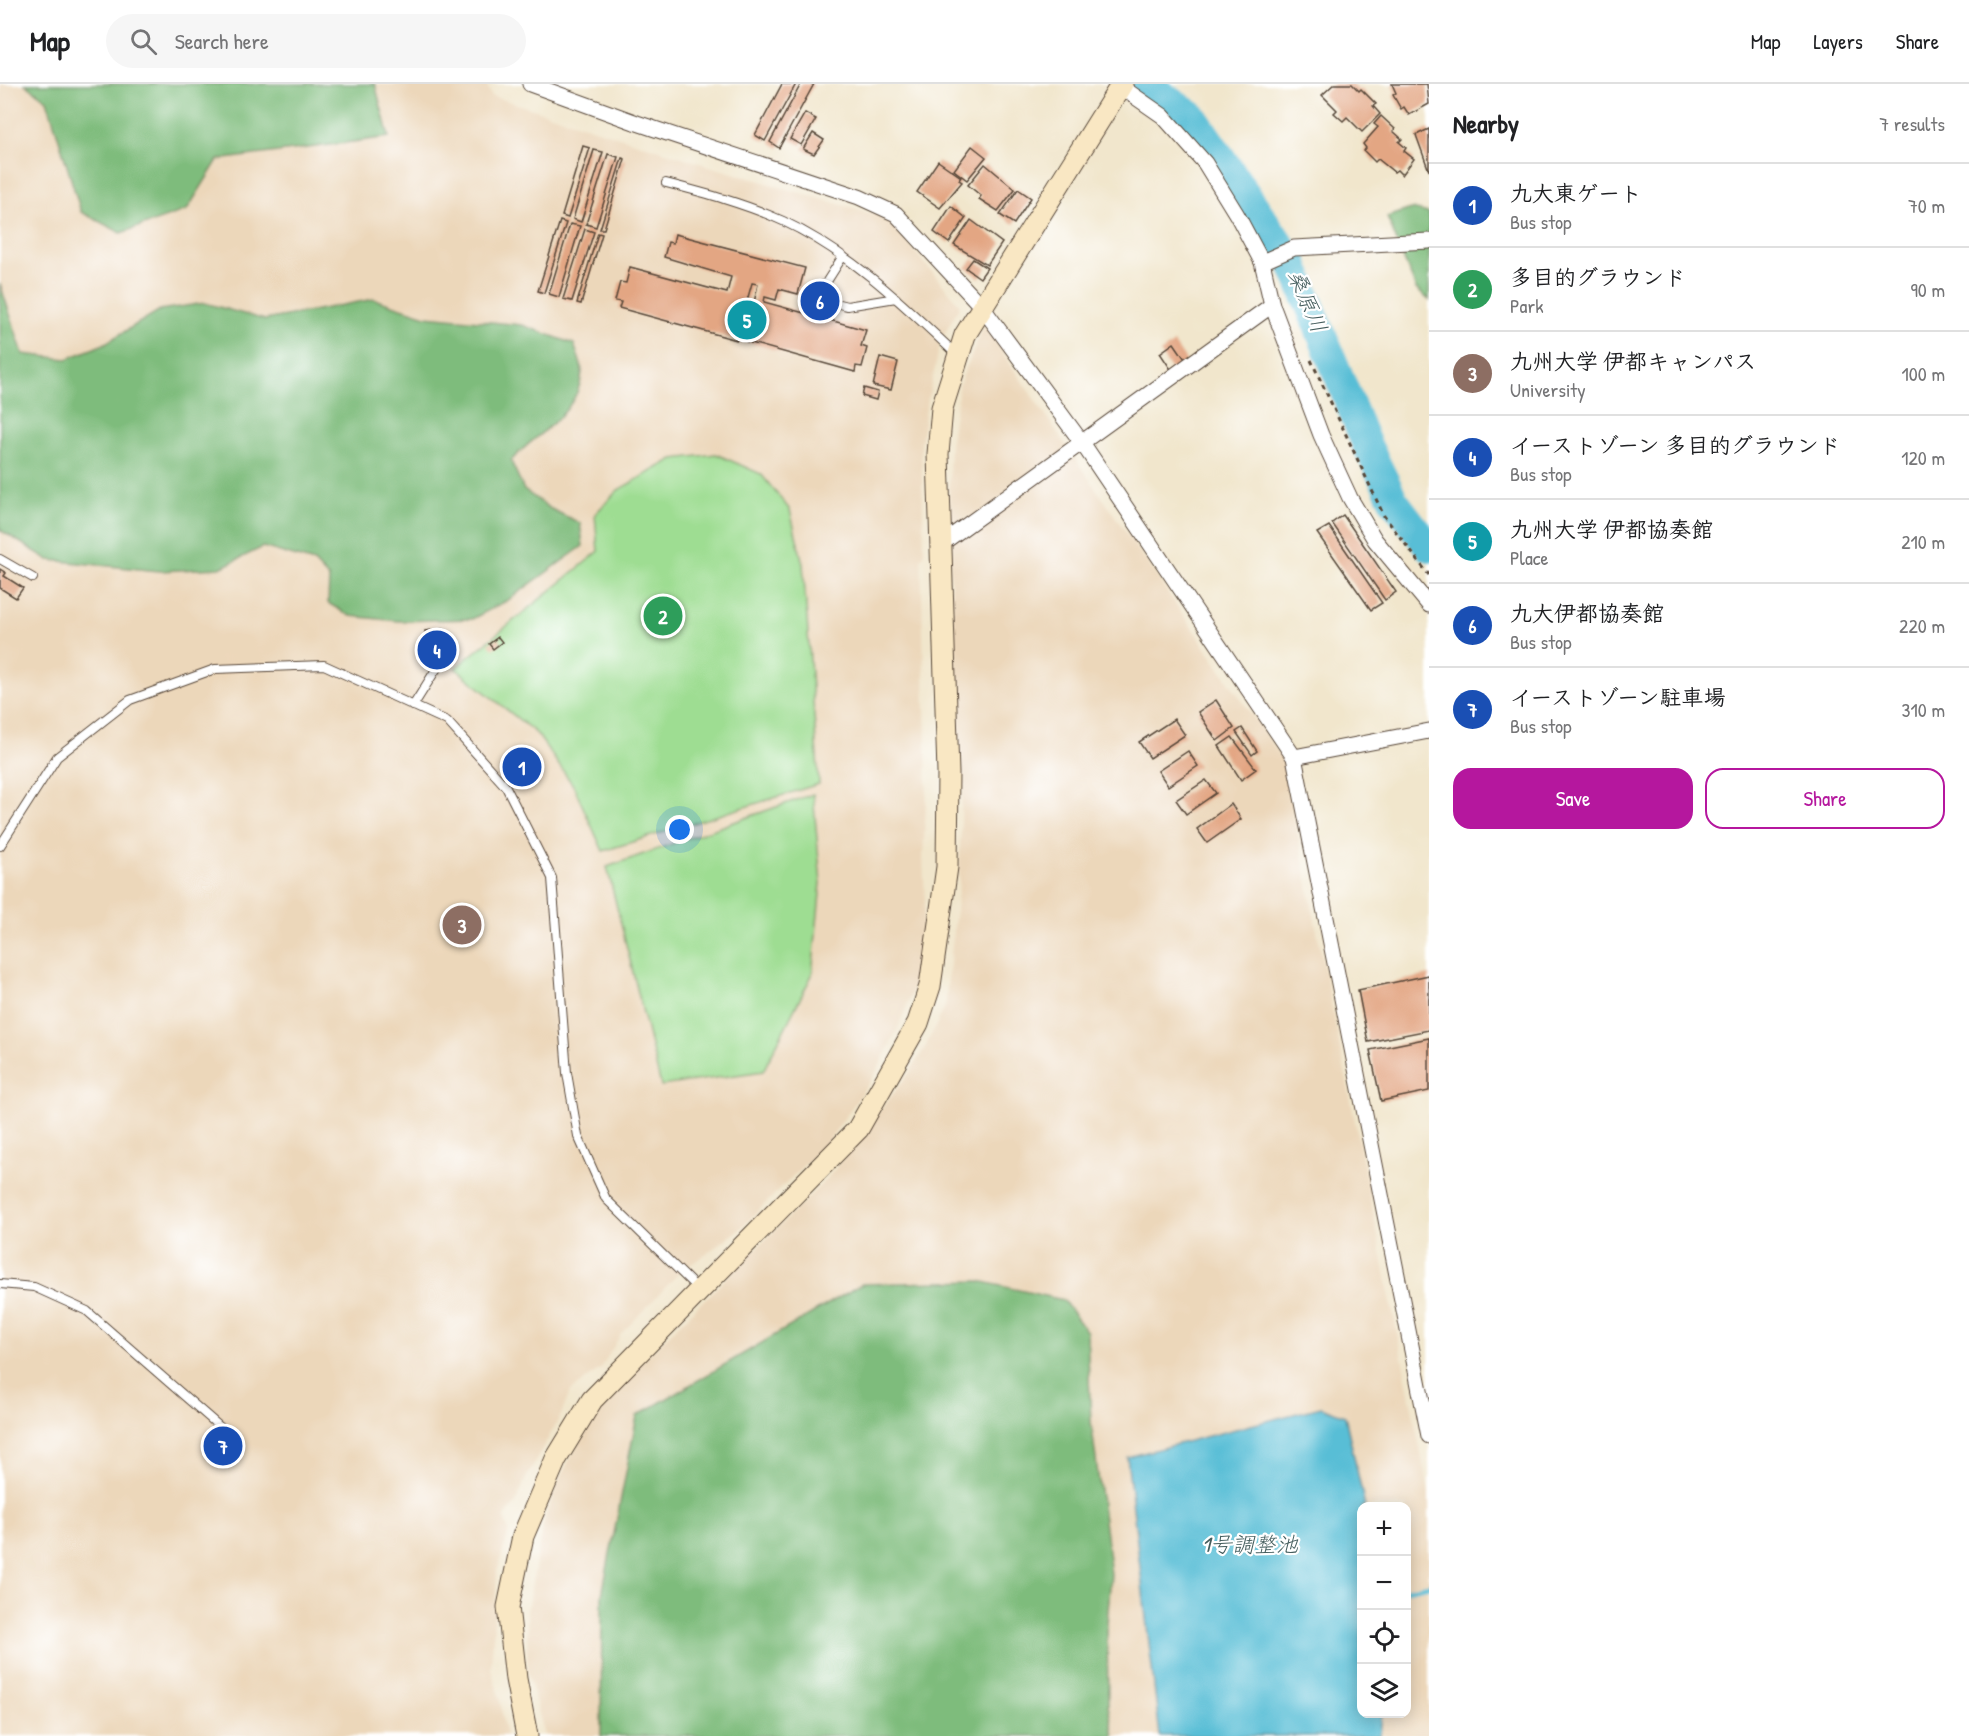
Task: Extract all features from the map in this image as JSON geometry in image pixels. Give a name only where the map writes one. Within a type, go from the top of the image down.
[{"type":"street","points":[[530,84],[637,123],[882,206],[896,214],[982,307],[1083,444],[1294,757],[1429,1436]]},
{"type":"street","points":[[527,1736],[516,1679],[508,1607],[523,1536],[556,1459],[592,1400],[858,1129],[918,1023],[930,986],[948,867],[948,773],[938,454],[941,420],[965,335],[1120,85],[1163,116],[1205,163],[1262,262],[1272,305],[1321,435],[1350,498],[1374,540],[1429,605]]},
{"type":"street","points":[[1262,262],[1294,248],[1429,241]]},
{"type":"street","points":[[941,544],[1083,444],[1272,305]]},
{"type":"street","points":[[1294,757],[1429,731]]},
{"type":"lane","points":[[666,183],[706,194],[783,221],[843,256],[896,298],[958,356]]},
{"type":"lane","points":[[843,256],[824,286],[827,301],[847,306],[896,298]]},
{"type":"lane","points":[[0,559],[33,578]]},
{"type":"lane","points":[[413,706],[452,644]]},
{"type":"lane","points":[[0,846],[57,757],[130,700],[215,669],[324,665],[447,721],[506,787],[552,878],[567,1073],[578,1136],[606,1199],[699,1290]]},
{"type":"lane","points":[[0,1284],[34,1287],[87,1311],[220,1427]]},
{"type":"path","points":[[1309,356],[1384,516],[1429,575]]},
{"type":"shaded area","points":[[0,84],[486,84],[492,96],[712,167],[876,215],[894,227],[960,305],[941,340],[926,408],[921,444],[924,553],[921,559],[927,785],[923,857],[925,902],[919,967],[915,984],[898,1028],[877,1071],[829,1140],[739,1230],[679,1273],[621,1334],[601,1368],[570,1392],[561,1415],[526,1478],[516,1503],[504,1518],[509,1531],[497,1572],[491,1669],[500,1700],[506,1736],[0,1736]]},
{"type":"shaded area","points":[[984,326],[1283,760],[1429,1494],[1429,1736],[545,1736],[528,1673],[527,1610],[544,1520],[555,1488],[577,1445],[628,1375],[825,1181],[907,1076],[926,1046],[945,1007],[959,883],[962,794],[948,529],[950,445],[960,383]]},
{"type":"green space","points":[[25,84],[375,84],[389,137],[218,160],[187,210],[121,233],[81,212],[47,100]]},
{"type":"green space","points":[[1411,209],[1429,213],[1429,300],[1416,289],[1387,217]]},
{"type":"green space","points":[[0,284],[23,354],[67,359],[104,344],[160,310],[205,303],[265,320],[374,299],[426,316],[522,325],[574,344],[582,372],[573,400],[555,422],[511,461],[524,490],[551,509],[580,523],[583,546],[508,600],[472,619],[398,621],[350,616],[328,603],[329,578],[314,562],[263,547],[220,568],[159,571],[49,560],[0,530]]},
{"type":"green space","points":[[716,454],[761,474],[790,510],[803,564],[819,784],[603,851],[573,785],[537,734],[455,668],[598,552],[595,514],[618,490],[673,459]]},
{"type":"green space","points":[[813,794],[821,883],[812,975],[763,1071],[661,1086],[607,867]]},
{"type":"green space","points":[[979,1281],[1063,1300],[1087,1332],[1091,1421],[1111,1574],[1107,1624],[1108,1706],[1114,1736],[601,1736],[602,1595],[637,1416],[862,1284]]},
{"type":"water","name":"1号調整池","points":[[1321,1407],[1345,1416],[1364,1502],[1357,1502],[1357,1718],[1382,1718],[1380,1736],[1160,1736],[1127,1457]]},
{"type":"building","points":[[782,84],[796,84],[765,141],[755,135]]},
{"type":"building","points":[[801,84],[814,84],[779,148],[770,142]]},
{"type":"building","points":[[1334,84],[1352,84],[1359,91],[1361,89],[1376,104],[1373,106],[1380,114],[1362,132],[1347,117],[1343,121],[1334,113],[1337,110],[1322,95]]},
{"type":"building","points":[[1392,84],[1427,84],[1429,104],[1409,115],[1404,107],[1401,109],[1393,95],[1396,93]]},
{"type":"building","points":[[805,113],[816,119],[801,145],[790,139]]},
{"type":"building","points":[[1381,116],[1395,129],[1393,131],[1402,139],[1399,142],[1406,148],[1404,151],[1414,159],[1402,175],[1397,170],[1394,172],[1378,159],[1375,162],[1364,151],[1366,148],[1363,144],[1378,127],[1374,124]]},
{"type":"building","points":[[1429,129],[1429,171],[1416,135]]},
{"type":"building","points":[[813,133],[824,140],[814,154],[803,149]]},
{"type":"building","points":[[583,146],[590,148],[568,218],[562,216]]},
{"type":"building","points":[[972,146],[986,157],[967,180],[954,170]]},
{"type":"building","points":[[594,150],[603,152],[581,222],[573,219]]},
{"type":"building","points":[[608,154],[618,157],[596,227],[586,224]]},
{"type":"building","points":[[622,158],[625,159],[604,229],[600,229]]},
{"type":"building","points":[[938,161],[961,177],[959,180],[962,182],[940,208],[917,192]]},
{"type":"building","points":[[985,164],[1015,189],[998,211],[979,199],[981,196],[968,185]]},
{"type":"building","points":[[1018,189],[1031,198],[1014,224],[1000,215]]},
{"type":"building","points":[[951,206],[966,218],[949,243],[934,232]]},
{"type":"building","points":[[971,220],[1002,243],[987,265],[954,245]]},
{"type":"building","points":[[560,221],[566,223],[544,293],[538,291]]},
{"type":"building","points":[[570,224],[580,226],[559,297],[549,294]]},
{"type":"building","points":[[585,229],[594,232],[572,301],[563,299]]},
{"type":"building","points":[[598,233],[602,234],[581,304],[577,303]]},
{"type":"building","points":[[675,234],[805,268],[798,294],[779,289],[776,300],[765,297],[764,302],[866,330],[861,346],[867,348],[862,367],[856,366],[855,372],[744,341],[748,325],[742,323],[737,340],[619,308],[621,302],[615,301],[620,282],[626,283],[630,267],[727,293],[731,277],[664,257],[668,242],[673,243]],"holes":[[[752,283],[758,284],[751,317],[743,315]]]},
{"type":"building","points":[[973,259],[987,268],[980,278],[966,268]]},
{"type":"building","points":[[1174,343],[1187,362],[1172,371],[1160,353]]},
{"type":"building","points":[[880,357],[898,362],[891,390],[873,386]]},
{"type":"building","points":[[864,388],[878,392],[876,400],[862,396]]},
{"type":"building","points":[[1343,515],[1396,592],[1385,600],[1332,523]]},
{"type":"building","points":[[1329,526],[1382,603],[1371,610],[1317,533]]},
{"type":"building","points":[[0,569],[6,573],[4,576],[23,588],[16,598],[0,588]]},
{"type":"building","points":[[444,629],[445,636],[440,637],[440,640],[426,642],[425,631]]},
{"type":"building","points":[[498,637],[502,642],[493,649],[489,644]]},
{"type":"building","points":[[1216,700],[1234,728],[1217,741],[1198,712]]},
{"type":"building","points":[[1174,719],[1185,735],[1150,758],[1139,742]]},
{"type":"building","points":[[1242,728],[1257,751],[1252,755],[1236,732]]},
{"type":"building","points":[[1232,737],[1256,769],[1241,780],[1219,746]]},
{"type":"building","points":[[1188,751],[1198,766],[1168,786],[1158,771]]},
{"type":"building","points":[[1206,780],[1216,793],[1186,814],[1176,800]]},
{"type":"building","points":[[1231,804],[1241,819],[1207,843],[1197,829]]},
{"type":"building","points":[[1429,975],[1429,1030],[1368,1042],[1358,990]]},
{"type":"building","points":[[1429,1038],[1429,1091],[1381,1101],[1370,1050]]},
{"type":"waterway","name":"桑原川","points":[[1146,84],[1193,117],[1292,262],[1366,443],[1394,501],[1429,547]]},
{"type":"waterway","points":[[1411,1589],[1429,1585]]},
{"type":"place","name":"九大伊都協奏館","points":[[820,301]]},
{"type":"place","name":"九州大学 伊都協奏館","points":[[747,320]]},
{"type":"place","name":"多目的グラウンド","points":[[663,616]]},
{"type":"place","name":"イーストゾーン 多目的グラウンド","points":[[437,650]]},
{"type":"place","name":"九大東ゲート","points":[[522,767]]},
{"type":"place","name":"九州大学 伊都キャンパス","points":[[462,925]]},
{"type":"place","name":"イーストゾーン駐車場","points":[[223,1446]]}]
